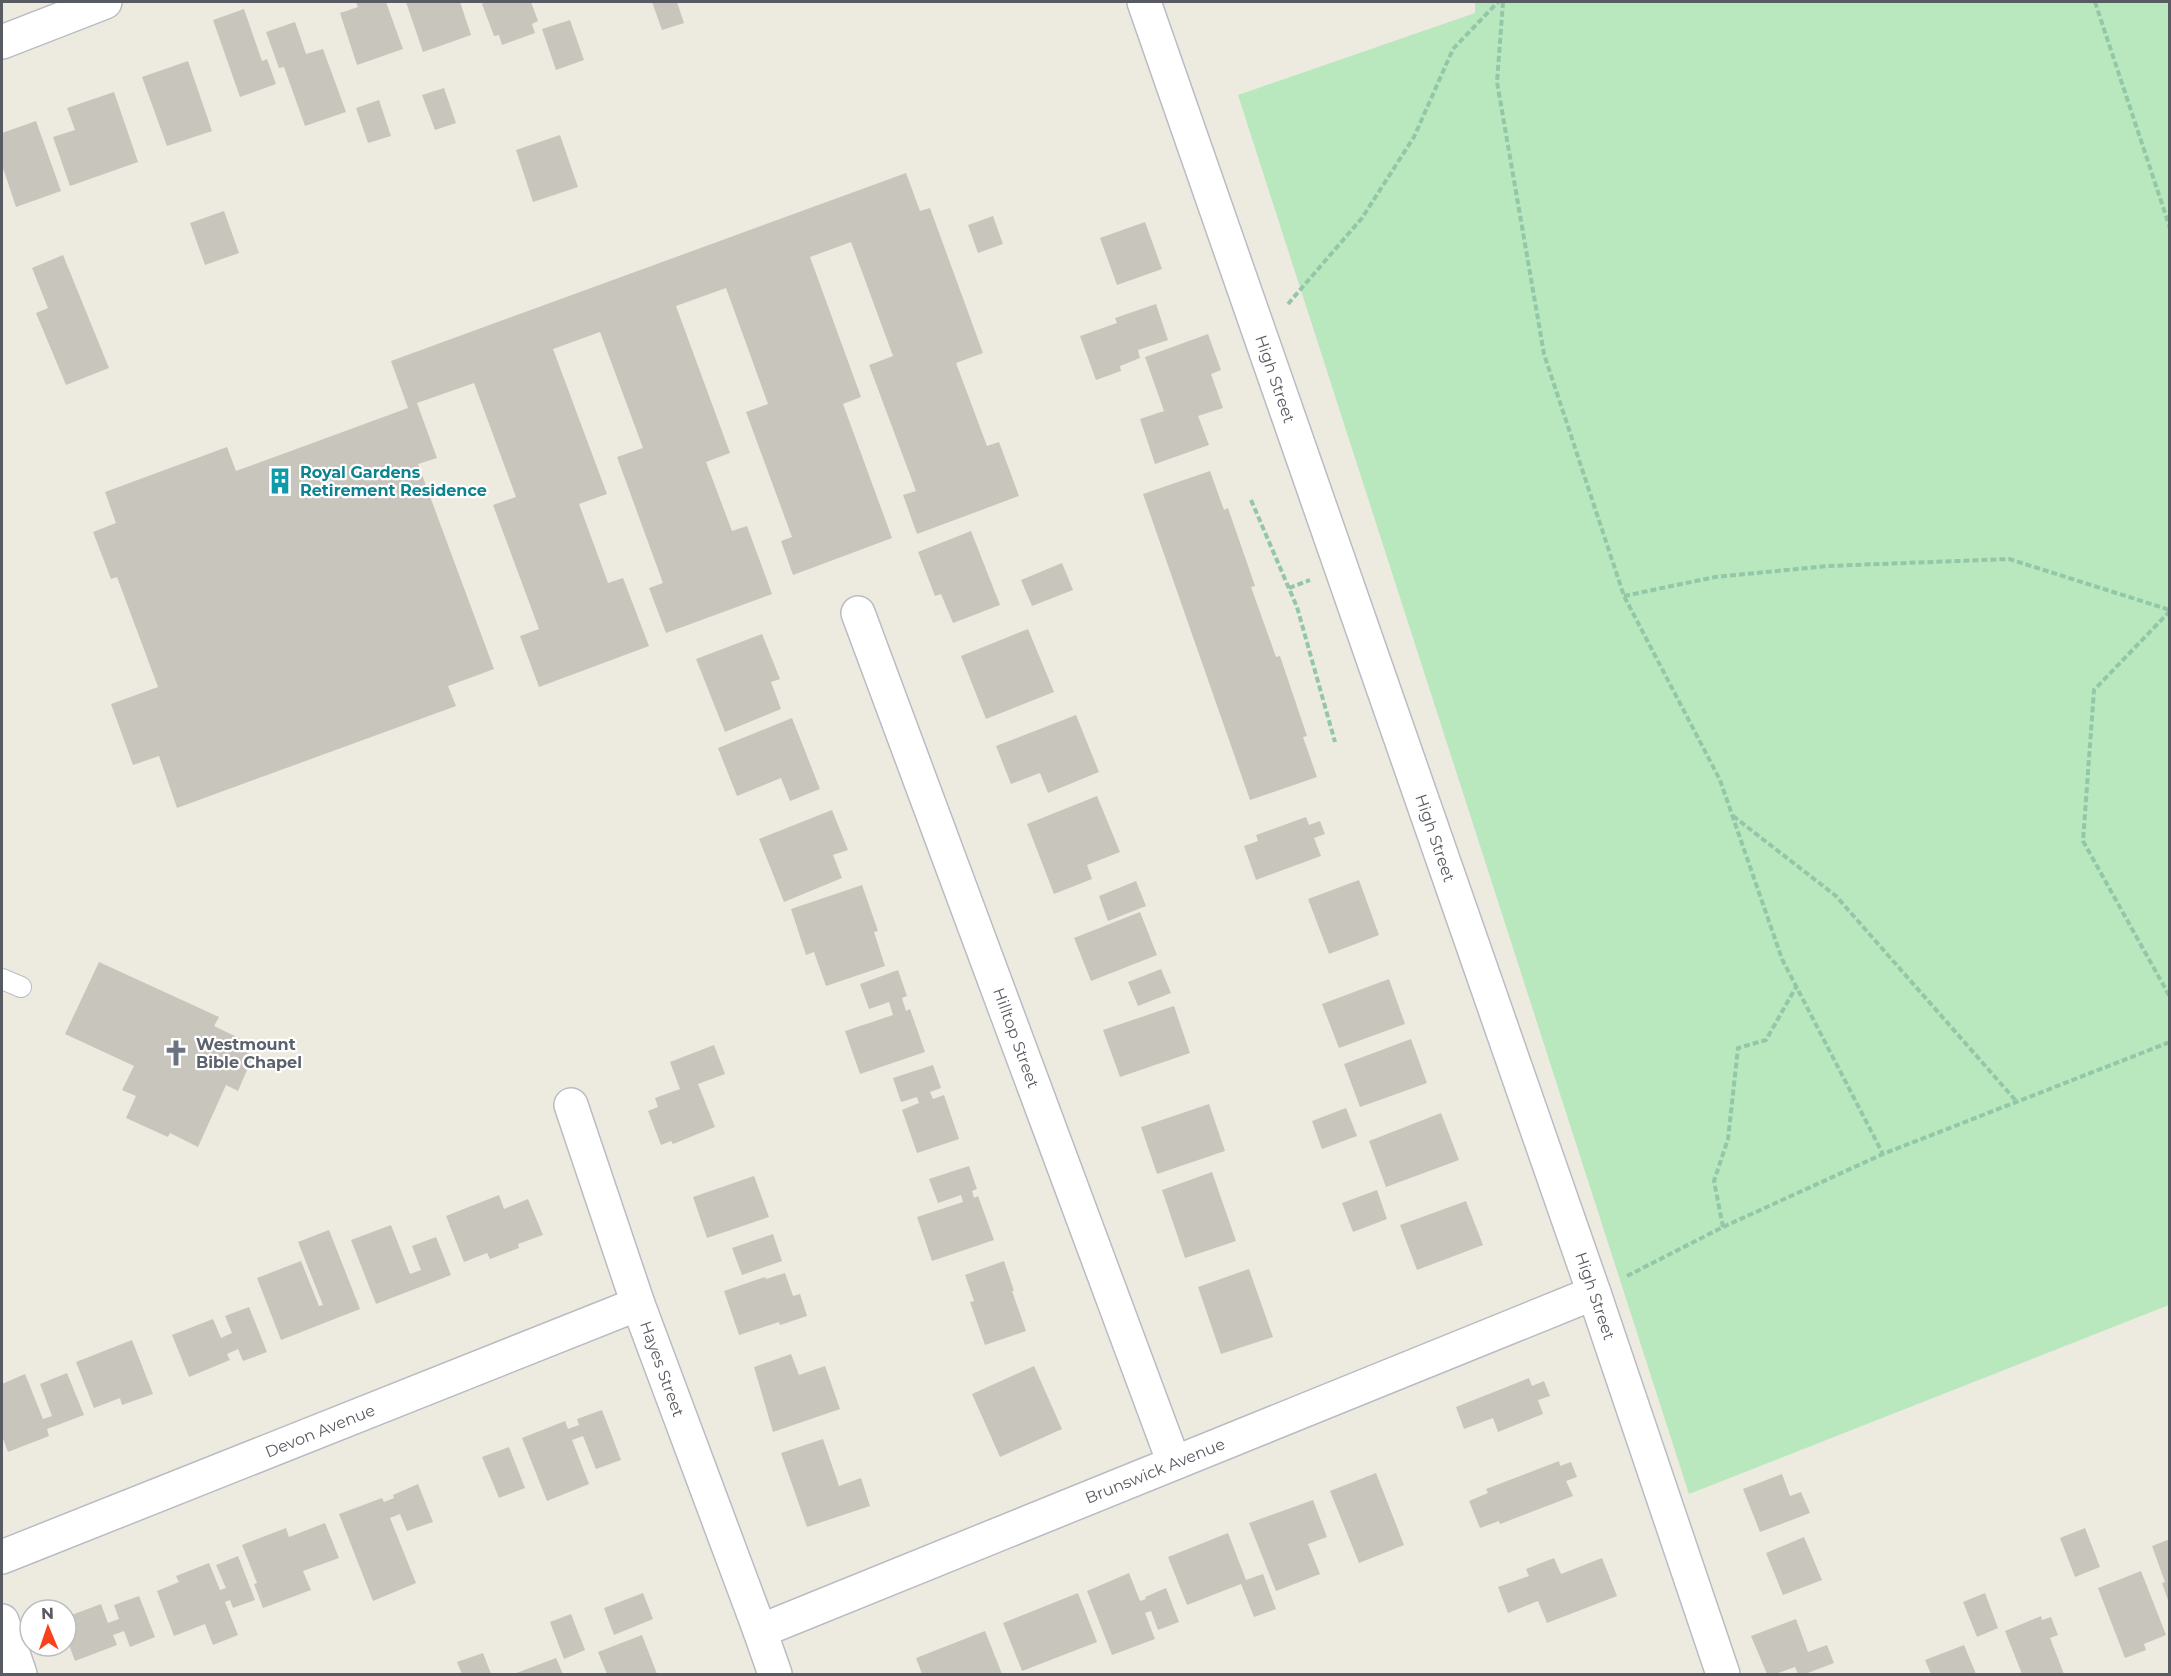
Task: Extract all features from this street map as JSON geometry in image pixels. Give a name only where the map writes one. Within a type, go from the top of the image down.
[{"type":"street","points":[[2,42],[105,2]]},
{"type":"street","name":"High Street","points":[[1144,2],[1594,1293],[1723,1674]]},
{"type":"street","name":"Hilltop Street","points":[[858,613],[1174,1463]]},
{"type":"street","name":"Hayes Street","points":[[571,1105],[638,1304],[760,1630]]},
{"type":"street","name":"Brunswick Avenue","points":[[760,1630],[1594,1293]]},
{"type":"street","name":"Devon Avenue","points":[[2,1557],[638,1304]]},
{"type":"street","points":[[2,1621],[20,1674]]},
{"type":"street","points":[[760,1630],[775,1674]]},
{"type":"lane","points":[[2,979],[21,987]]},
{"type":"path","points":[[1260,336],[1362,218],[1414,137],[1453,49],[1498,2]]},
{"type":"path","points":[[1503,2],[1497,82],[1544,354],[1624,596],[1720,780],[1782,959],[1883,1155]]},
{"type":"path","points":[[2095,2],[2169,228]]},
{"type":"path","points":[[1251,500],[1297,607],[1335,742]]},
{"type":"path","points":[[1624,596],[1714,577],[1828,566],[2009,559],[2169,610],[2094,690],[2083,841],[2169,997]]},
{"type":"path","points":[[1732,816],[1836,896],[2017,1102]]},
{"type":"path","points":[[1723,1227],[1714,1181],[1728,1139],[1738,1047],[1766,1040],[1796,986]]},
{"type":"path","points":[[1594,1293],[1723,1227],[1883,1155],[2169,1042]]},
{"type":"green space","points":[[1475,2],[2169,2],[2169,1305],[1689,1494],[1238,95],[1475,13]]},
{"type":"building","points":[[356,2],[386,2],[403,49],[357,65],[340,13],[358,7]]},
{"type":"building","points":[[406,2],[460,2],[471,35],[423,52]]},
{"type":"building","points":[[485,2],[531,2],[538,21],[532,24],[535,33],[502,45],[499,35],[494,36],[482,4]]},
{"type":"building","points":[[652,2],[677,2],[684,23],[662,30]]},
{"type":"building","points":[[244,9],[262,61],[267,59],[276,84],[240,97],[213,20]]},
{"type":"building","points":[[570,20],[584,60],[556,70],[542,29]]},
{"type":"building","points":[[295,22],[306,54],[323,49],[346,112],[305,126],[284,67],[279,68],[266,32]]},
{"type":"building","points":[[188,61],[212,131],[167,146],[142,77]]},
{"type":"building","points":[[444,88],[456,123],[435,130],[422,95]]},
{"type":"building","points":[[114,92],[138,162],[70,186],[53,137],[75,130],[67,108]]},
{"type":"building","points":[[379,100],[391,136],[368,143],[356,108]]},
{"type":"building","points":[[36,121],[61,191],[16,207],[2,165],[2,133]]},
{"type":"building","points":[[560,135],[578,187],[533,202],[516,150]]},
{"type":"building","name":"Royal Gardens Retirement Residence","points":[[906,173],[920,211],[930,208],[983,353],[956,363],[987,446],[999,442],[1019,496],[917,534],[903,495],[916,491],[869,365],[893,356],[851,242],[810,257],[861,397],[843,404],[892,538],[793,575],[781,541],[792,537],[746,412],[768,404],[726,288],[676,306],[730,453],[706,462],[732,531],[747,526],[772,594],[666,633],[649,588],[663,583],[617,457],[643,448],[600,332],[553,349],[607,494],[579,504],[608,583],[623,578],[649,646],[539,687],[520,636],[539,629],[493,505],[516,497],[474,383],[417,403],[437,458],[418,464],[494,669],[448,686],[456,706],[177,808],[159,756],[133,765],[111,704],[158,687],[117,577],[111,579],[93,532],[116,523],[105,492],[227,447],[236,471],[408,408],[391,361]]},
{"type":"building","points":[[224,211],[239,253],[205,265],[190,223]]},
{"type":"building","points":[[993,216],[1003,244],[978,253],[968,225]]},
{"type":"building","points":[[1145,222],[1162,269],[1117,285],[1100,238]]},
{"type":"building","points":[[63,255],[109,368],[66,385],[36,313],[48,308],[32,268]]},
{"type":"building","points":[[1156,304],[1168,340],[1138,350],[1140,358],[1120,366],[1121,371],[1096,380],[1080,336],[1117,323],[1115,318]]},
{"type":"building","points":[[1208,334],[1221,370],[1211,374],[1223,408],[1198,416],[1209,445],[1155,464],[1140,419],[1164,411],[1145,357]]},
{"type":"building","points":[[1210,471],[1224,510],[1228,508],[1255,586],[1251,587],[1276,657],[1280,656],[1307,736],[1303,737],[1317,777],[1250,800],[1143,494]]},
{"type":"building","points":[[971,531],[1000,605],[953,623],[941,594],[935,596],[918,552]]},
{"type":"building","points":[[1062,563],[1073,590],[1032,606],[1021,580]]},
{"type":"building","points":[[1028,629],[1054,692],[986,719],[961,656]]},
{"type":"building","points":[[762,634],[780,679],[771,682],[781,709],[725,732],[696,659]]},
{"type":"building","points":[[1076,715],[1099,772],[1048,793],[1040,773],[1011,784],[996,746]]},
{"type":"building","points":[[792,718],[820,789],[790,801],[781,778],[737,796],[718,748]]},
{"type":"building","points":[[1097,796],[1120,852],[1087,865],[1092,879],[1054,894],[1027,824]]},
{"type":"building","points":[[832,810],[848,850],[833,855],[842,878],[784,902],[759,839]]},
{"type":"building","points":[[1306,817],[1309,825],[1320,821],[1325,834],[1314,838],[1321,856],[1256,880],[1244,846],[1258,841],[1256,835]]},
{"type":"building","points":[[1359,880],[1379,935],[1329,954],[1308,899]]},
{"type":"building","points":[[1136,881],[1146,906],[1108,921],[1099,896]]},
{"type":"building","points":[[862,885],[878,931],[874,932],[885,966],[826,986],[814,952],[806,955],[791,909]]},
{"type":"building","points":[[1140,912],[1157,955],[1091,981],[1074,938]]},
{"type":"building","name":"Westmount Bible Chapel","points":[[99,962],[219,1017],[214,1026],[245,1041],[241,1049],[253,1056],[238,1091],[226,1085],[198,1147],[170,1133],[168,1137],[126,1118],[136,1096],[122,1090],[134,1066],[65,1034]]},
{"type":"building","points":[[1161,969],[1171,993],[1138,1006],[1128,982]]},
{"type":"building","points":[[898,970],[907,996],[902,998],[906,1011],[910,1009],[925,1052],[860,1074],[845,1031],[893,1015],[889,1002],[869,1009],[860,984]]},
{"type":"building","points":[[1389,979],[1405,1024],[1339,1048],[1322,1004]]},
{"type":"building","points":[[1174,1006],[1190,1053],[1120,1077],[1103,1030]]},
{"type":"building","points":[[1411,1039],[1427,1083],[1360,1107],[1344,1064]]},
{"type":"building","points":[[714,1045],[725,1074],[698,1084],[715,1127],[673,1144],[671,1141],[661,1145],[648,1111],[658,1107],[655,1098],[680,1089],[670,1062]]},
{"type":"building","points":[[933,1065],[941,1088],[930,1092],[933,1099],[944,1095],[959,1139],[917,1153],[902,1110],[919,1103],[917,1097],[901,1102],[893,1078]]},
{"type":"building","points":[[1209,1104],[1225,1151],[1157,1174],[1141,1127]]},
{"type":"building","points":[[1346,1108],[1357,1136],[1322,1149],[1312,1121]]},
{"type":"building","points":[[1441,1113],[1459,1160],[1386,1187],[1369,1141]]},
{"type":"building","points":[[969,1166],[977,1189],[972,1191],[974,1198],[978,1196],[994,1240],[932,1261],[917,1217],[963,1202],[961,1195],[938,1203],[929,1179]]},
{"type":"building","points":[[1212,1172],[1236,1241],[1185,1258],[1162,1190]]},
{"type":"building","points":[[754,1176],[769,1217],[707,1238],[693,1197]]},
{"type":"building","points":[[1377,1190],[1387,1219],[1353,1232],[1342,1203]]},
{"type":"building","points":[[499,1195],[504,1209],[528,1199],[543,1235],[518,1244],[519,1248],[490,1259],[487,1253],[464,1262],[446,1216]]},
{"type":"building","points":[[1466,1201],[1483,1245],[1417,1270],[1400,1225]]},
{"type":"building","points":[[391,1225],[410,1274],[421,1270],[412,1246],[436,1237],[451,1275],[376,1304],[351,1240]]},
{"type":"building","points":[[329,1230],[360,1309],[281,1340],[257,1278],[301,1261],[319,1306],[323,1305],[298,1242]]},
{"type":"building","points":[[773,1234],[782,1261],[742,1275],[732,1248]]},
{"type":"building","points":[[1004,1261],[1026,1331],[985,1345],[970,1302],[974,1301],[965,1275]]},
{"type":"building","points":[[1249,1269],[1273,1337],[1221,1354],[1198,1287]]},
{"type":"building","points":[[785,1273],[793,1296],[800,1294],[807,1316],[739,1335],[724,1291],[765,1277],[766,1279]]},
{"type":"building","points":[[249,1307],[267,1352],[243,1361],[238,1349],[227,1354],[230,1360],[189,1377],[172,1335],[213,1319],[221,1338],[232,1333],[225,1316]]},
{"type":"building","points":[[132,1340],[153,1394],[122,1405],[120,1398],[94,1408],[76,1362]]},
{"type":"building","points":[[791,1354],[799,1375],[825,1366],[840,1409],[773,1432],[754,1367]]},
{"type":"building","points":[[1034,1366],[1062,1429],[1000,1457],[972,1394]]},
{"type":"building","points":[[67,1373],[84,1415],[47,1429],[49,1436],[8,1452],[2,1436],[2,1384],[25,1374],[43,1419],[52,1416],[40,1384]]},
{"type":"building","points":[[1529,1378],[1532,1386],[1544,1381],[1550,1396],[1538,1400],[1543,1414],[1498,1432],[1493,1418],[1464,1429],[1456,1407]]},
{"type":"building","points":[[602,1410],[621,1460],[596,1469],[583,1436],[572,1440],[589,1484],[547,1501],[522,1438],[565,1421],[568,1429],[579,1425],[577,1419]]},
{"type":"building","points":[[823,1439],[839,1486],[861,1478],[870,1506],[807,1527],[781,1453]]},
{"type":"building","points":[[509,1447],[525,1488],[499,1498],[482,1457]]},
{"type":"building","points":[[1559,1461],[1560,1466],[1571,1462],[1577,1477],[1566,1481],[1573,1496],[1500,1524],[1499,1521],[1480,1528],[1469,1501],[1488,1493],[1486,1489]]},
{"type":"building","points":[[1376,1473],[1404,1545],[1359,1563],[1330,1491]]},
{"type":"building","points":[[1782,1474],[1790,1496],[1801,1492],[1810,1513],[1760,1532],[1743,1489]]},
{"type":"building","points":[[418,1484],[433,1522],[407,1531],[400,1514],[390,1518],[416,1583],[373,1601],[339,1514],[382,1498],[384,1502],[394,1498],[393,1495]]},
{"type":"building","points":[[1313,1500],[1327,1537],[1308,1544],[1320,1574],[1276,1591],[1249,1523]]},
{"type":"building","points":[[325,1523],[339,1558],[303,1571],[311,1590],[263,1608],[254,1584],[257,1583],[242,1545],[286,1528],[289,1537]]},
{"type":"building","points":[[2085,1528],[2100,1567],[2075,1577],[2060,1538]]},
{"type":"building","points":[[1228,1533],[1246,1580],[1263,1574],[1276,1609],[1254,1617],[1241,1584],[1187,1605],[1168,1557]]},
{"type":"building","points":[[1804,1537],[1822,1580],[1783,1595],[1766,1553]]},
{"type":"building","points":[[2170,1539],[2169,1603],[2162,1583],[2165,1582],[2152,1546]]},
{"type":"building","points":[[238,1556],[255,1600],[233,1608],[230,1600],[225,1602],[238,1635],[213,1645],[205,1624],[174,1636],[157,1591],[179,1582],[176,1576],[209,1563],[220,1590],[226,1588],[216,1565]]},
{"type":"building","points":[[1554,1558],[1561,1574],[1602,1558],[1617,1596],[1547,1623],[1538,1601],[1508,1613],[1498,1587],[1529,1576],[1526,1569]]},
{"type":"building","points":[[2141,1571],[2166,1635],[2144,1644],[2146,1650],[2125,1658],[2098,1588]]},
{"type":"building","points":[[1129,1573],[1140,1601],[1166,1588],[1179,1622],[1158,1630],[1151,1611],[1145,1613],[1155,1639],[1112,1655],[1087,1591]]},
{"type":"building","points":[[643,1593],[653,1619],[614,1635],[604,1608]]},
{"type":"building","points":[[1078,1593],[1097,1642],[1022,1671],[1003,1623]]},
{"type":"building","points":[[1985,1593],[1998,1628],[1977,1637],[1963,1602]]},
{"type":"building","points":[[139,1596],[155,1637],[130,1647],[124,1631],[113,1635],[117,1645],[75,1661],[74,1658],[78,1658],[78,1613],[101,1604],[108,1623],[119,1619],[114,1605]]},
{"type":"building","points":[[571,1614],[585,1650],[564,1659],[550,1622]]},
{"type":"building","points":[[2041,1616],[2042,1620],[2051,1617],[2058,1635],[2050,1638],[2064,1674],[2022,1674],[2005,1631]]},
{"type":"building","points":[[1796,1619],[1808,1652],[1827,1645],[1834,1663],[1805,1674],[1798,1674],[1795,1667],[1775,1674],[1767,1674],[1751,1636]]},
{"type":"building","points":[[985,1631],[1002,1674],[922,1674],[916,1658]]},
{"type":"building","points":[[642,1635],[657,1674],[607,1674],[598,1652]]},
{"type":"building","points":[[1964,1645],[1976,1674],[1931,1674],[1925,1660]]},
{"type":"building","points":[[483,1653],[491,1674],[462,1674],[457,1662]]},
{"type":"building","points":[[556,1658],[563,1674],[514,1674],[527,1669]]},
{"type":"place","name":"Royal Gardens Retirement Residence","points":[[280,481]]},
{"type":"place","name":"Westmount Bible Chapel","points":[[176,1053]]}]
